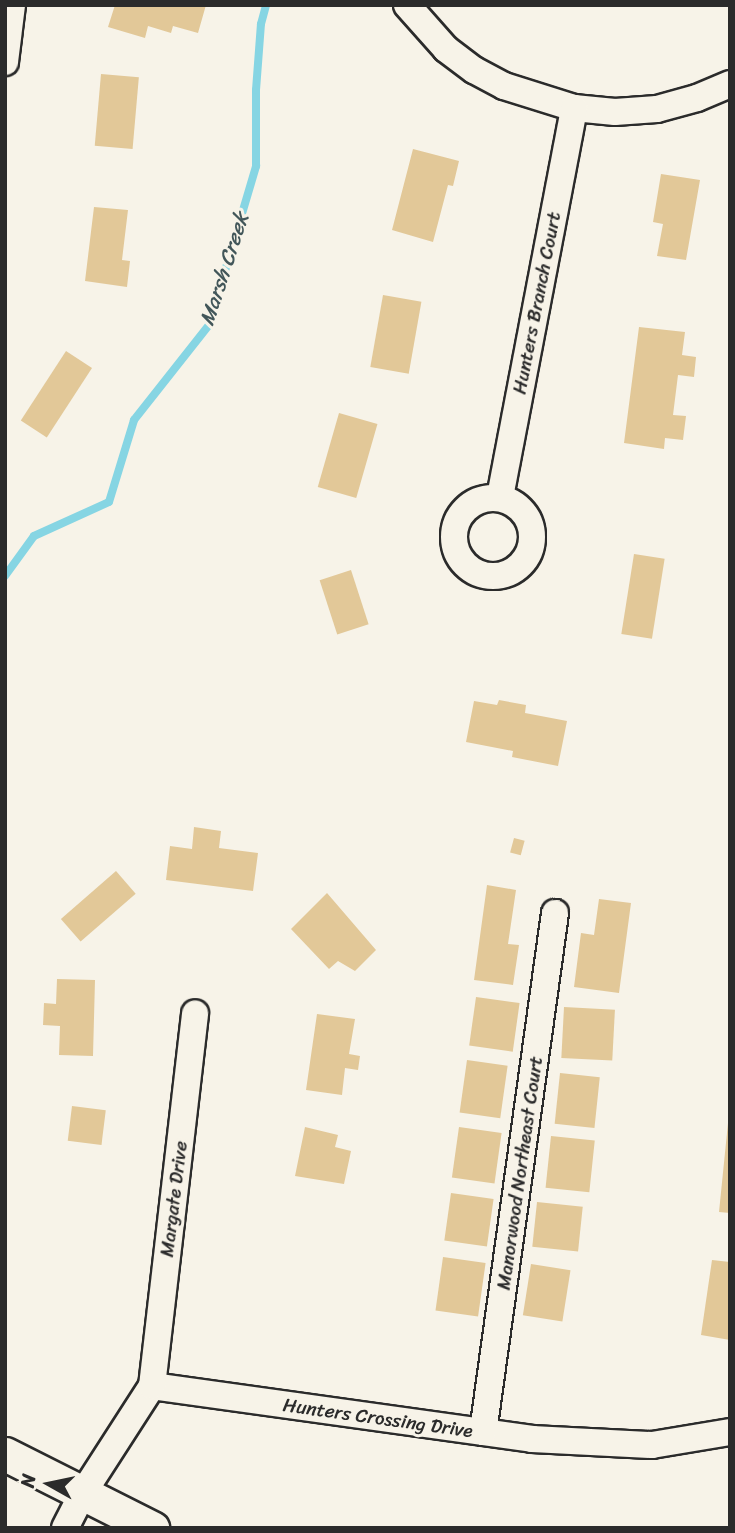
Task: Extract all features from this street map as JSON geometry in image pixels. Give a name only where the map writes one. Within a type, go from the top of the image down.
[{"type":"street","points":[[5,62],[12,5]]},
{"type":"street","points":[[407,5],[446,49],[474,70],[504,86],[574,108],[615,112],[657,109],[697,98],[730,83]]},
{"type":"street","name":"Hunters Branch Court","points":[[500,497],[574,108]]},
{"type":"street","name":"Manorwood Northeast Court","points":[[483,1432],[555,913]]},
{"type":"street","name":"Margate Drive","points":[[152,1386],[195,1013]]},
{"type":"street","points":[[65,1528],[83,1493],[152,1386]]},
{"type":"street","name":"Hunters Crossing Drive","points":[[152,1386],[531,1439],[652,1445],[730,1432]]},
{"type":"street","points":[[5,1454],[152,1528]]},
{"type":"building","points":[[115,5],[206,5],[198,33],[173,26],[171,33],[148,26],[145,38],[108,27]]},
{"type":"building","points":[[101,74],[139,77],[133,149],[95,146]]},
{"type":"building","points":[[413,149],[459,161],[453,186],[448,185],[433,242],[392,230]]},
{"type":"building","points":[[661,174],[700,180],[686,260],[657,256],[663,224],[653,222]]},
{"type":"building","points":[[94,207],[128,210],[122,260],[130,261],[127,287],[85,281]]},
{"type":"building","points":[[383,295],[421,302],[409,374],[370,367]]},
{"type":"building","points":[[639,327],[685,332],[682,355],[696,357],[694,377],[678,375],[673,415],[686,416],[683,440],[665,438],[664,449],[624,443]]},
{"type":"building","points":[[66,351],[92,368],[47,437],[21,421]]},
{"type":"building","points":[[339,413],[377,424],[356,498],[318,487]]},
{"type":"building","points":[[634,554],[665,559],[652,639],[621,634]]},
{"type":"building","points":[[351,570],[369,624],[337,634],[320,580]]},
{"type":"building","points":[[499,700],[526,705],[525,713],[567,721],[558,766],[512,757],[513,751],[466,742],[474,701],[497,705]]},
{"type":"building","points":[[194,827],[221,831],[219,848],[258,853],[253,891],[166,880],[170,846],[192,849]]},
{"type":"building","points":[[514,838],[525,841],[521,855],[510,852]]},
{"type":"building","points":[[116,871],[136,894],[81,942],[61,919]]},
{"type":"building","points":[[487,885],[516,890],[508,944],[519,945],[513,985],[474,980]]},
{"type":"building","points":[[327,893],[376,950],[355,971],[338,961],[329,969],[291,929]]},
{"type":"building","points":[[599,899],[631,903],[619,993],[574,987],[581,933],[594,935]]},
{"type":"building","points":[[57,979],[95,980],[93,1056],[59,1055],[60,1026],[43,1025],[44,1003],[56,1004]]},
{"type":"building","points":[[476,997],[520,1003],[513,1052],[469,1046]]},
{"type":"building","points":[[564,1007],[615,1010],[612,1061],[561,1058]]},
{"type":"building","points":[[317,1014],[355,1019],[349,1054],[360,1056],[358,1070],[345,1068],[342,1095],[306,1090]]},
{"type":"building","points":[[467,1060],[508,1066],[500,1118],[460,1112]]},
{"type":"building","points":[[560,1073],[600,1077],[594,1128],[555,1124]]},
{"type":"building","points":[[72,1106],[106,1110],[101,1145],[68,1141]]},
{"type":"building","points":[[730,1123],[730,1213],[719,1212]]},
{"type":"building","points":[[305,1127],[338,1135],[335,1147],[351,1151],[344,1184],[295,1176]]},
{"type":"building","points":[[459,1127],[502,1133],[494,1183],[452,1178]]},
{"type":"building","points":[[551,1136],[595,1141],[589,1192],[546,1188]]},
{"type":"building","points":[[451,1193],[494,1199],[487,1247],[444,1241]]},
{"type":"building","points":[[537,1202],[583,1207],[578,1252],[532,1247]]},
{"type":"building","points":[[443,1257],[486,1263],[478,1316],[435,1310]]},
{"type":"building","points":[[712,1260],[730,1262],[730,1340],[701,1335]]},
{"type":"building","points":[[531,1264],[571,1270],[562,1322],[523,1315]]},
{"type":"waterway","name":"Marsh Creek","points":[[5,576],[34,536],[109,502],[134,420],[209,325],[256,166],[256,90],[261,24],[266,5]]}]
